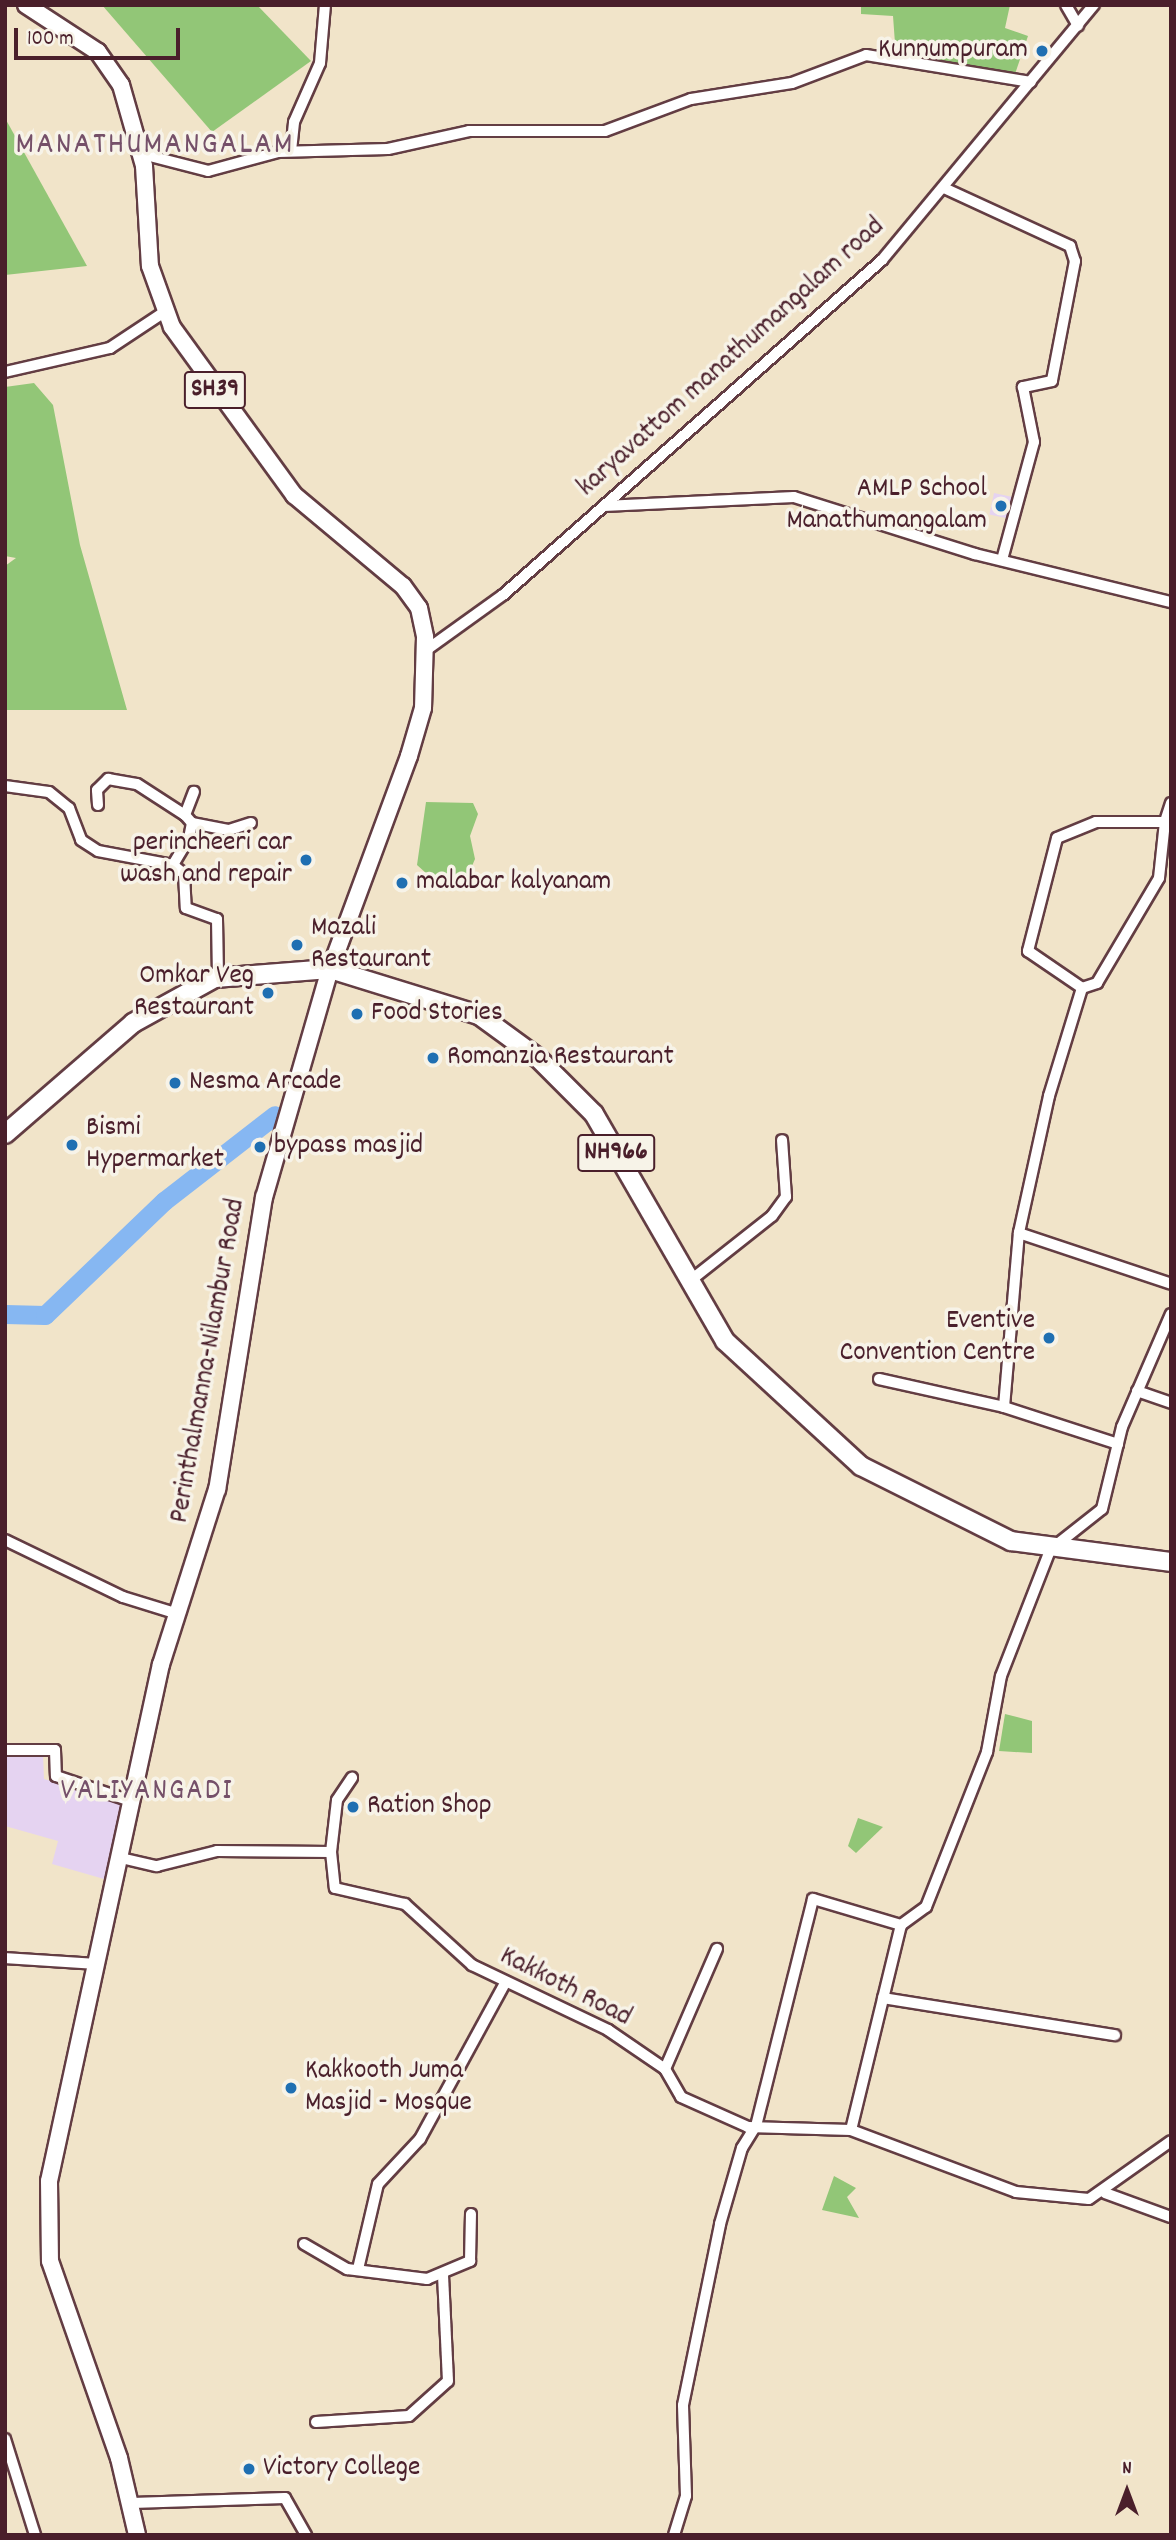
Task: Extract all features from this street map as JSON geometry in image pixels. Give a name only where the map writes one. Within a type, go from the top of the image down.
[{"type":"highway","name":"NH966","points":[[5,1134],[133,1023],[218,978],[330,969],[480,1015],[538,1058],[594,1114],[725,1340],[861,1466],[1011,1541],[1050,1550],[1171,1562]]},
{"type":"main road","name":"SH39","points":[[26,5],[97,52],[121,85],[142,154],[150,267],[166,311],[212,386],[293,495],[403,586],[419,608],[425,651],[423,708],[409,756],[330,969]]},
{"type":"main road","name":"Perinthalmanna-Nilambur Road","points":[[137,2535],[132,2503],[47,2243],[49,2181],[134,1802],[160,1664],[217,1489],[264,1196],[330,969]]},
{"type":"street","points":[[291,151],[294,122],[320,64],[325,5]]},
{"type":"street","points":[[1066,5],[1077,26]]},
{"type":"street","name":"karyavattom manathumangalam road","points":[[425,651],[503,595],[882,260],[1094,5]]},
{"type":"street","points":[[142,154],[208,171],[291,151],[388,149],[469,131],[605,131],[691,100],[792,83],[866,55],[1031,82]]},
{"type":"street","points":[[944,188],[1070,246],[1075,261],[1052,381],[1023,387],[1034,442],[1002,561]]},
{"type":"street","points":[[5,372],[110,348],[166,311]]},
{"type":"street","points":[[604,506],[794,497],[1002,561],[1171,602]]},
{"type":"street","points":[[98,805],[97,790],[108,779],[137,785],[189,819],[229,830],[251,823]]},
{"type":"street","points":[[5,786],[49,792],[69,808],[81,840],[98,851],[173,865],[184,874],[186,908],[217,919],[218,978]]},
{"type":"street","points":[[173,865],[189,819],[194,792]]},
{"type":"street","points":[[1082,988],[1097,983],[1159,878],[1171,803]]},
{"type":"street","points":[[1082,988],[1028,951],[1057,838],[1096,822],[1166,822]]},
{"type":"street","points":[[1004,1407],[1019,1233],[1049,1096],[1082,988]]},
{"type":"street","points":[[691,1280],[772,1216],[786,1197],[782,1140]]},
{"type":"street","points":[[1019,1233],[1171,1284]]},
{"type":"street","points":[[851,2130],[901,1925],[926,1907],[986,1752],[1001,1676],[1050,1550],[1102,1509],[1118,1444],[1137,1391],[1171,1314]]},
{"type":"street","points":[[879,1379],[1004,1407],[1118,1444]]},
{"type":"street","points":[[1137,1391],[1171,1403]]},
{"type":"street","points":[[5,1540],[123,1597],[178,1614]]},
{"type":"street","points":[[5,1750],[55,1750],[56,1776],[134,1802]]},
{"type":"street","name":"Kakkoth Road","points":[[352,1778],[337,1800],[331,1852],[335,1888],[405,1904],[472,1965],[505,1983],[582,2016],[664,2069],[681,2097],[756,2126],[851,2130],[1016,2192],[1089,2199],[1105,2193]]},
{"type":"street","points":[[121,1858],[158,1866],[217,1851],[331,1852]]},
{"type":"street","points":[[674,2535],[686,2496],[683,2405],[720,2224],[743,2148],[756,2126],[813,1899],[901,1925]]},
{"type":"street","points":[[664,2069],[717,1949]]},
{"type":"street","points":[[5,1958],[96,1964]]},
{"type":"street","points":[[358,2269],[378,2184],[420,2139],[505,1983]]},
{"type":"street","points":[[883,1998],[1115,2035]]},
{"type":"street","points":[[1105,2193],[1171,2141]]},
{"type":"street","points":[[1105,2193],[1171,2217]]},
{"type":"street","points":[[304,2244],[358,2269],[411,2278],[443,2274],[470,2261],[471,2214]]},
{"type":"street","points":[[316,2422],[409,2416],[448,2381],[443,2274]]},
{"type":"street","points":[[5,2439],[35,2535]]},
{"type":"street","points":[[132,2503],[285,2498],[306,2535]]},
{"type":"shaded area","name":"AMLP School Manathumangalam","points":[[994,493],[1013,497],[1008,518],[989,515]]},
{"type":"shaded area","points":[[43,1754],[44,1779],[126,1802],[104,1879],[52,1864],[58,1841],[5,1826],[5,1756]]},
{"type":"green space","points":[[102,5],[257,5],[311,61],[212,132]]},
{"type":"green space","points":[[861,5],[1010,5],[1005,28],[1028,36],[1015,74],[896,57],[893,16],[861,14]]},
{"type":"green space","points":[[5,118],[87,266],[5,275]]},
{"type":"green space","points":[[34,383],[53,405],[80,545],[127,710],[5,710],[5,566],[16,558],[5,556],[5,387]]},
{"type":"green space","points":[[426,802],[473,803],[478,814],[470,836],[475,859],[469,873],[446,891],[417,865]]},
{"type":"green space","points":[[1005,1714],[1032,1721],[1032,1753],[999,1751]]},
{"type":"green space","points":[[858,1818],[883,1827],[856,1853],[848,1846]]},
{"type":"green space","points":[[834,2176],[856,2188],[847,2197],[859,2218],[822,2210]]},
{"type":"waterway","points":[[5,1314],[45,1315],[164,1201],[275,1115]]},
{"type":"place","name":"Kunnumpuram","points":[[1042,51]]},
{"type":"place","name":"AMLP School Manathumangalam","points":[[1001,506]]},
{"type":"place","name":"perincheeri car wash and repair","points":[[306,860]]},
{"type":"place","name":"malabar kalyanam","points":[[402,883]]},
{"type":"place","name":"Mazali Restaurant","points":[[297,945]]},
{"type":"place","name":"Omkar Veg Restaurant","points":[[268,993]]},
{"type":"place","name":"Food Stories","points":[[357,1014]]},
{"type":"place","name":"Romanzia Restaurant","points":[[433,1058]]},
{"type":"place","name":"Nesma Arcade","points":[[175,1083]]},
{"type":"place","name":"Bismi Hypermarket","points":[[72,1145]]},
{"type":"place","name":"bypass masjid","points":[[260,1147]]},
{"type":"place","name":"Eventive Convention Centre","points":[[1049,1338]]},
{"type":"place","name":"Ration Shop","points":[[353,1807]]},
{"type":"place","name":"Kakkooth Juma Masjid - Mosque","points":[[291,2088]]},
{"type":"place","name":"Victory College","points":[[249,2469]]},
{"type":"district","name":"MANATHUMANGALAM","points":[[155,146]]},
{"type":"district","name":"VALIYANGADI","points":[[147,1793]]}]
